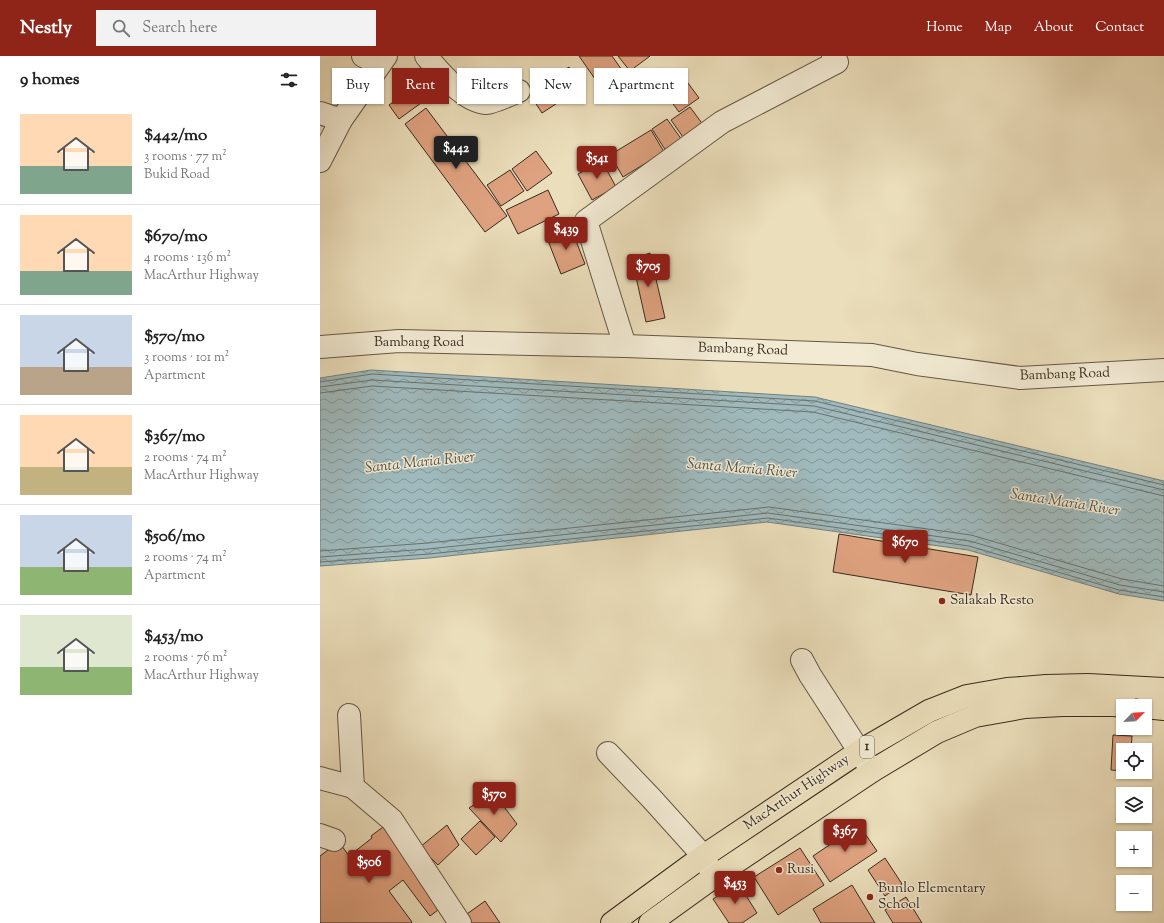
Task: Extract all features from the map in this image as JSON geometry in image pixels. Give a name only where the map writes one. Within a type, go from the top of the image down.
[{"type":"highway","name":"MacArthur Highway","points":[[612,923],[702,857],[860,751],[929,711],[967,696],[1007,689],[1088,685],[1164,689]]},
{"type":"highway","name":"MacArthur Highway","points":[[650,923],[715,876],[872,771],[937,732],[975,716],[1026,707],[1062,705],[1116,705]]},
{"type":"highway","points":[[1152,708],[1164,709]]},
{"type":"street","points":[[426,56],[447,80],[457,88]]},
{"type":"street","points":[[625,346],[586,221],[722,122],[837,62],[833,56]]},
{"type":"street","points":[[320,161],[341,120],[377,59]]},
{"type":"street","points":[[320,113],[341,120]]},
{"type":"street","name":"Bambang Road","points":[[320,347],[399,341],[625,346],[872,355],[917,364],[1020,378],[1164,370]]},
{"type":"street","points":[[802,660],[810,675],[872,771]]},
{"type":"street","points":[[349,715],[353,788]]},
{"type":"street","points":[[608,753],[697,849],[715,876]]},
{"type":"street","points":[[320,778],[353,788],[392,820],[460,923]]},
{"type":"water","name":"Santa Maria River","points":[[371,370],[815,397],[1164,481],[1164,601],[1119,594],[968,550],[767,522],[429,558],[320,566],[320,378]]},
{"type":"building","points":[[579,56],[612,56],[620,68],[594,68],[594,78]]},
{"type":"building","points":[[618,56],[650,56],[634,68],[628,68]]},
{"type":"building","points":[[688,83],[699,98],[679,112],[673,104],[688,104]]},
{"type":"building","points":[[392,103],[392,104],[420,104],[399,119],[389,105]]},
{"type":"building","points":[[536,104],[556,104],[542,113]]},
{"type":"building","points":[[690,107],[704,126],[685,140],[671,120]]},
{"type":"building","points":[[426,108],[507,216],[485,232],[405,124]]},
{"type":"building","points":[[667,119],[682,140],[666,151],[652,129]]},
{"type":"building","points":[[651,130],[664,152],[623,177],[610,155]]},
{"type":"building","points":[[536,151],[552,173],[527,191],[512,169]]},
{"type":"building","points":[[602,161],[616,187],[592,200],[578,174]]},
{"type":"building","points":[[510,170],[524,191],[501,206],[487,185]]},
{"type":"building","points":[[548,190],[559,214],[518,234],[506,210]]},
{"type":"building","points":[[571,228],[585,264],[561,274],[547,238]]},
{"type":"building","points":[[650,253],[665,318],[646,322],[632,259]]},
{"type":"building","points":[[839,534],[978,557],[971,595],[833,572]]},
{"type":"building","points":[[1113,735],[1132,736],[1132,743],[1116,743],[1116,770],[1111,770]]},
{"type":"building","points":[[493,792],[517,824],[501,842],[469,808]]},
{"type":"building","points":[[480,821],[495,837],[476,855],[461,839]]},
{"type":"building","points":[[447,825],[459,845],[438,865],[420,847]]},
{"type":"building","points":[[859,825],[877,851],[830,882],[813,856]]},
{"type":"building","points":[[383,827],[442,907],[430,916],[403,880],[389,891],[412,922],[411,923],[320,923],[320,856],[339,842],[349,856],[372,838],[371,836]]},
{"type":"building","points":[[800,848],[824,885],[778,915],[754,877]]},
{"type":"building","points":[[885,858],[902,884],[885,896],[868,870]]},
{"type":"building","points":[[738,883],[757,913],[742,923],[729,923],[713,899]]},
{"type":"building","points":[[852,885],[875,923],[821,923],[813,909]]},
{"type":"building","points":[[906,897],[922,923],[893,923],[885,910]]},
{"type":"building","points":[[485,901],[500,923],[463,923],[460,919]]},
{"type":"place","name":"Salakab Resto","points":[[942,601]]},
{"type":"place","name":"Rusi","points":[[779,870]]},
{"type":"place","name":"Bunlo Elementary School","points":[[870,897]]}]
